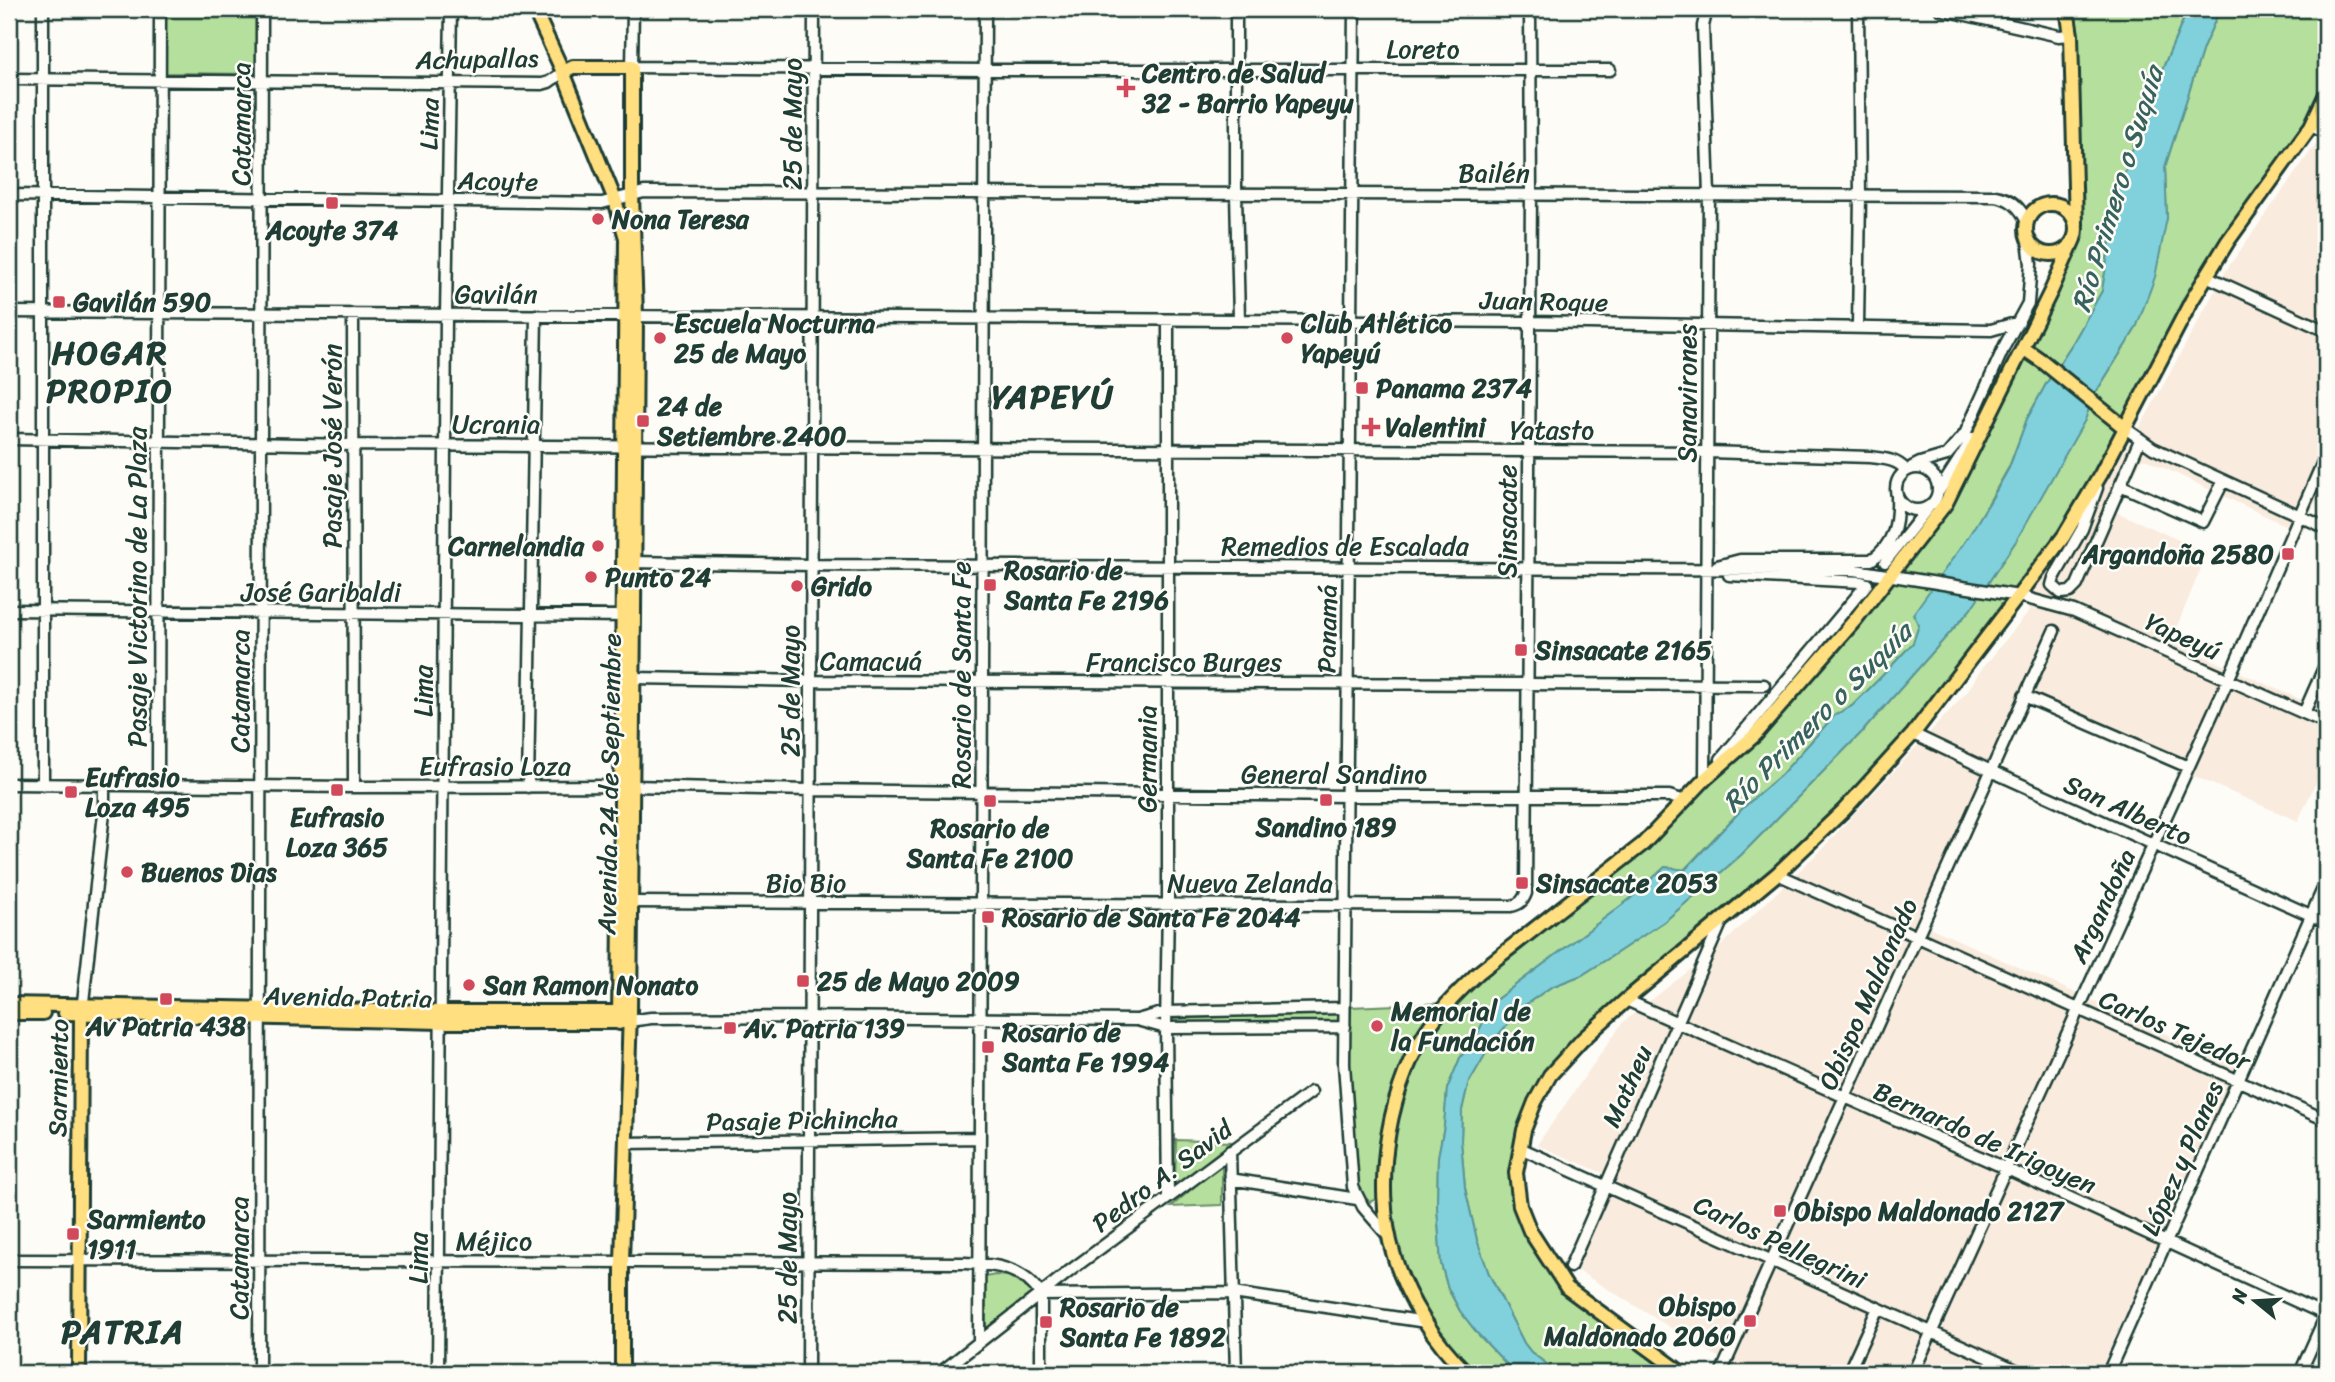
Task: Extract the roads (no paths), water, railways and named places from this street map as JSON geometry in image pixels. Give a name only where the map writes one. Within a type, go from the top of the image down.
[{"type":"main road","name":"Avenida 24 de Septiembre","points":[[534,9],[563,72],[615,200],[626,238],[631,315]]},
{"type":"main road","points":[[1461,1371],[1440,1344],[1405,1284],[1389,1237],[1384,1180],[1391,1120],[1412,1060],[1433,1021],[1478,973],[1632,853],[1705,779],[1755,736],[1894,576],[1946,503],[2074,239],[2076,225],[2071,35],[2067,9]]},
{"type":"main road","name":"Achupallas","points":[[563,72],[573,67],[632,67]]},
{"type":"main road","name":"Avenida 24 de Septiembre","points":[[624,1017],[620,996],[629,562],[632,67]]},
{"type":"main road","points":[[1682,1373],[1570,1291],[1530,1231],[1520,1206],[1516,1173],[1520,1148],[1532,1109],[1550,1075],[1582,1040],[1777,874],[1844,810],[1913,734],[2064,536],[2101,474],[2206,276],[2311,126],[2326,94]]},
{"type":"main road","points":[[2074,239],[2064,251],[2048,254],[2039,252],[2028,240],[2027,222],[2037,209],[2052,204],[2068,210],[2076,225]]},
{"type":"main road","points":[[2023,348],[2125,428]]},
{"type":"main road","name":"Avenida 24 de Septiembre","points":[[622,1373],[624,1017],[631,902],[626,786],[633,678],[628,616]]},
{"type":"main road","name":"Avenida Patria","points":[[9,1004],[82,1009],[441,1017],[624,1017]]},
{"type":"main road","name":"Avenida Patria","points":[[9,1013],[82,1009]]},
{"type":"main road","name":"Sarmiento","points":[[79,1373],[82,1009]]},
{"type":"main road","points":[[1656,1354],[1672,1373]]},
{"type":"street","points":[[43,9],[43,785]]},
{"type":"street","name":"Pasaje Victorino de La Plaza","points":[[158,786],[160,9]]},
{"type":"street","name":"Catamarca","points":[[259,1373],[262,9]]},
{"type":"street","name":"Lima","points":[[438,1373],[451,9]]},
{"type":"street","points":[[632,67],[633,9]]},
{"type":"street","name":"25 de Mayo","points":[[808,1373],[814,9]]},
{"type":"street","name":"Rosario de Santa Fe","points":[[979,1342],[985,9]]},
{"type":"street","points":[[1236,9],[1239,319]]},
{"type":"street","name":"Panamá","points":[[1354,9],[1344,1064],[1351,1175],[1357,1199],[1389,1237]]},
{"type":"street","name":"Sinsacate","points":[[1518,904],[1526,893],[1530,9]]},
{"type":"street","name":"Sanavirones","points":[[1705,779],[1709,195],[1703,26],[1707,9]]},
{"type":"street","points":[[1858,9],[1858,326]]},
{"type":"street","points":[[1940,9],[2060,36],[2071,35]]},
{"type":"street","name":"Achupallas","points":[[632,67],[985,70]]},
{"type":"street","name":"Loreto","points":[[985,70],[1610,70]]},
{"type":"street","name":"Achupallas","points":[[9,79],[542,84],[563,72]]},
{"type":"street","points":[[2311,126],[2326,133]]},
{"type":"street","name":"Acoyte","points":[[9,195],[602,204],[644,192],[984,194]]},
{"type":"street","name":"Bailén","points":[[984,194],[2003,197],[2019,208],[2027,222]]},
{"type":"street","points":[[1880,560],[1895,531],[1898,517],[1898,479],[1909,468],[1947,455],[1961,440],[2005,345],[2028,303],[2031,264],[2028,240]]},
{"type":"street","points":[[2206,276],[2326,331]]},
{"type":"street","name":"Gavilán","points":[[9,312],[984,319]]},
{"type":"street","name":"Pasaje José Verón","points":[[353,314],[354,788]]},
{"type":"street","points":[[528,787],[536,314]]},
{"type":"street","name":"Juan Roque","points":[[984,319],[1530,322],[1991,330],[2019,322]]},
{"type":"street","name":"Germania","points":[[1168,320],[1168,1198]]},
{"type":"street","points":[[1880,560],[1927,508],[1998,398]]},
{"type":"street","points":[[2125,428],[2140,439],[2223,482],[2326,528]]},
{"type":"street","name":"Ucrania","points":[[9,439],[354,445],[984,448]]},
{"type":"street","points":[[2101,474],[2087,518],[2054,578],[2052,585],[2058,592],[2070,592],[2077,585],[2140,439]]},
{"type":"street","name":"Yatasto","points":[[984,448],[1708,452],[1870,457],[1890,459],[1909,468]]},
{"type":"street","name":"Argandoña","points":[[1913,1373],[2228,680],[2326,455]]},
{"type":"street","points":[[1909,468],[1919,467],[1931,472],[1936,478],[1939,491]]},
{"type":"street","points":[[2120,485],[2203,522],[2223,482]]},
{"type":"street","points":[[1897,497],[1906,508],[1927,508]]},
{"type":"street","name":"Remedios de Escalada","points":[[1707,570],[1740,560],[1880,560]]},
{"type":"street","points":[[629,562],[983,566]]},
{"type":"street","name":"Remedios de Escalada","points":[[983,566],[1842,569],[2001,593]]},
{"type":"street","name":"Remedios de Escalada","points":[[1705,779],[1867,584],[1731,575],[1707,570]]},
{"type":"street","name":"Yapeyú","points":[[2001,593],[2074,611],[2326,723]]},
{"type":"street","name":"José Garibaldi","points":[[9,610],[628,616]]},
{"type":"street","name":"Obispo Maldonado","points":[[1721,1373],[2053,631]]},
{"type":"street","points":[[2304,713],[2326,663]]},
{"type":"street","name":"Camacuá","points":[[633,678],[982,682]]},
{"type":"street","name":"Francisco Burges","points":[[982,682],[1764,685]]},
{"type":"street","points":[[2024,696],[2188,767]]},
{"type":"street","name":"San Alberto","points":[[1913,734],[2326,922]]},
{"type":"street","name":"Eufrasio Loza","points":[[9,784],[354,788],[626,786],[982,792]]},
{"type":"street","name":"Sarmiento","points":[[82,1009],[104,813],[104,785]]},
{"type":"street","name":"General Sandino","points":[[982,792],[1669,796],[1685,801]]},
{"type":"street","name":"Carlos Tejedor","points":[[1777,874],[2326,1120]]},
{"type":"street","name":"López y Planes","points":[[2108,1373],[2326,883]]},
{"type":"street","name":"Bio Bio","points":[[631,902],[981,904]]},
{"type":"street","name":"Nueva Zelanda","points":[[981,904],[1518,904]]},
{"type":"street","name":"Matheu","points":[[1570,1267],[1722,921]]},
{"type":"street","name":"Bernardo de Irigoyen","points":[[1626,1000],[2005,1168],[2326,1315]]},
{"type":"street","points":[[1137,1020],[1166,1013],[1345,1008]]},
{"type":"street","name":"Avenida Patria","points":[[624,1017],[1137,1020]]},
{"type":"street","points":[[1137,1020],[1166,1028],[1345,1027]]},
{"type":"street","name":"Pedro A. Savid","points":[[940,1373],[1311,1092]]},
{"type":"street","name":"Pasaje Pichincha","points":[[625,1143],[980,1138]]},
{"type":"street","name":"Carlos Pellegrini","points":[[1520,1148],[1877,1310],[2023,1373]]},
{"type":"street","points":[[1230,1151],[1236,1373]]},
{"type":"street","points":[[1230,1179],[1357,1199]]},
{"type":"street","name":"Méjico","points":[[9,1260],[980,1263],[998,1266],[1024,1276],[1041,1295]]},
{"type":"street","points":[[1041,1373],[1041,1295],[1233,1293],[1426,1322]]},
{"type":"street","points":[[1848,1373],[1877,1310]]},
{"type":"street","points":[[2300,1373],[2326,1315]]},
{"type":"water","points":[[2188,9],[2220,9],[2203,48],[2165,167],[2167,218],[2155,277],[2136,328],[2093,397],[2085,420],[2016,541],[1970,610],[1862,732],[1741,855],[1665,921],[1582,975],[1551,987],[1522,1007],[1493,1041],[1468,1084],[1462,1110],[1461,1141],[1465,1188],[1477,1240],[1489,1274],[1524,1343],[1531,1352],[1558,1373],[1515,1373],[1460,1311],[1448,1288],[1441,1264],[1437,1206],[1438,1157],[1447,1089],[1460,1058],[1476,1037],[1493,1002],[1630,899],[1665,867],[1685,870],[1744,807],[1781,775],[1835,715],[1852,706],[1913,643],[1919,625],[1913,614],[1991,500],[2009,468],[2027,419],[2102,291],[2118,193],[2149,101]]},
{"type":"place","name":"Centro de Salud 32 - Barrio Yapeyu","points":[[1126,88]]},
{"type":"place","name":"Acoyte 374","points":[[332,203]]},
{"type":"place","name":"Nona Teresa","points":[[598,219]]},
{"type":"place","name":"Gavilán 590","points":[[59,302]]},
{"type":"place","name":"Escuela Nocturna 25 de Mayo","points":[[660,338]]},
{"type":"place","name":"Club Atlético Yapeyú","points":[[1287,338]]},
{"type":"place","name":"Panama 2374","points":[[1362,388]]},
{"type":"place","name":"24 de Setiembre 2400","points":[[643,421]]},
{"type":"place","name":"Valentini","points":[[1371,427]]},
{"type":"place","name":"Carnelandia","points":[[598,546]]},
{"type":"place","name":"Argandoña 2580","points":[[2288,554]]},
{"type":"place","name":"Punto 24","points":[[591,577]]},
{"type":"place","name":"Rosario de Santa Fe 2196","points":[[990,585]]},
{"type":"place","name":"Grido","points":[[797,586]]},
{"type":"place","name":"Sinsacate 2165","points":[[1521,650]]},
{"type":"place","name":"Eufrasio Loza 365","points":[[337,790]]},
{"type":"place","name":"Eufrasio Loza 495","points":[[71,792]]},
{"type":"place","name":"Sandino 189","points":[[1326,800]]},
{"type":"place","name":"Rosario de Santa Fe 2100","points":[[990,801]]},
{"type":"place","name":"Buenos Dias","points":[[127,872]]},
{"type":"place","name":"Sinsacate 2053","points":[[1522,883]]},
{"type":"place","name":"Rosario de Santa Fe 2044","points":[[988,917]]},
{"type":"place","name":"25 de Mayo 2009","points":[[803,981]]},
{"type":"place","name":"San Ramon Nonato","points":[[469,985]]},
{"type":"place","name":"Av Patria 438","points":[[166,999]]},
{"type":"place","name":"Memorial de la Fundación","points":[[1377,1026]]},
{"type":"place","name":"Av. Patria 139","points":[[730,1028]]},
{"type":"place","name":"Rosario de Santa Fe 1994","points":[[988,1047]]},
{"type":"place","name":"Obispo Maldonado 2127","points":[[1780,1211]]},
{"type":"place","name":"Sarmiento 1911","points":[[73,1234]]},
{"type":"place","name":"Obispo Maldonado 2060","points":[[1750,1321]]},
{"type":"place","name":"Rosario de Santa Fe 1892","points":[[1046,1322]]},
{"type":"district","name":"HOGAR PROPIO","points":[[110,372]]},
{"type":"district","name":"YAPEYÚ","points":[[1053,397]]},
{"type":"district","name":"PATRIA","points":[[123,1332]]},
{"type":"water label","name":"Río Primero o Suquía","points":[[2117,189]]},
{"type":"water label","name":"Río Primero o Suquía","points":[[1817,717]]}]
